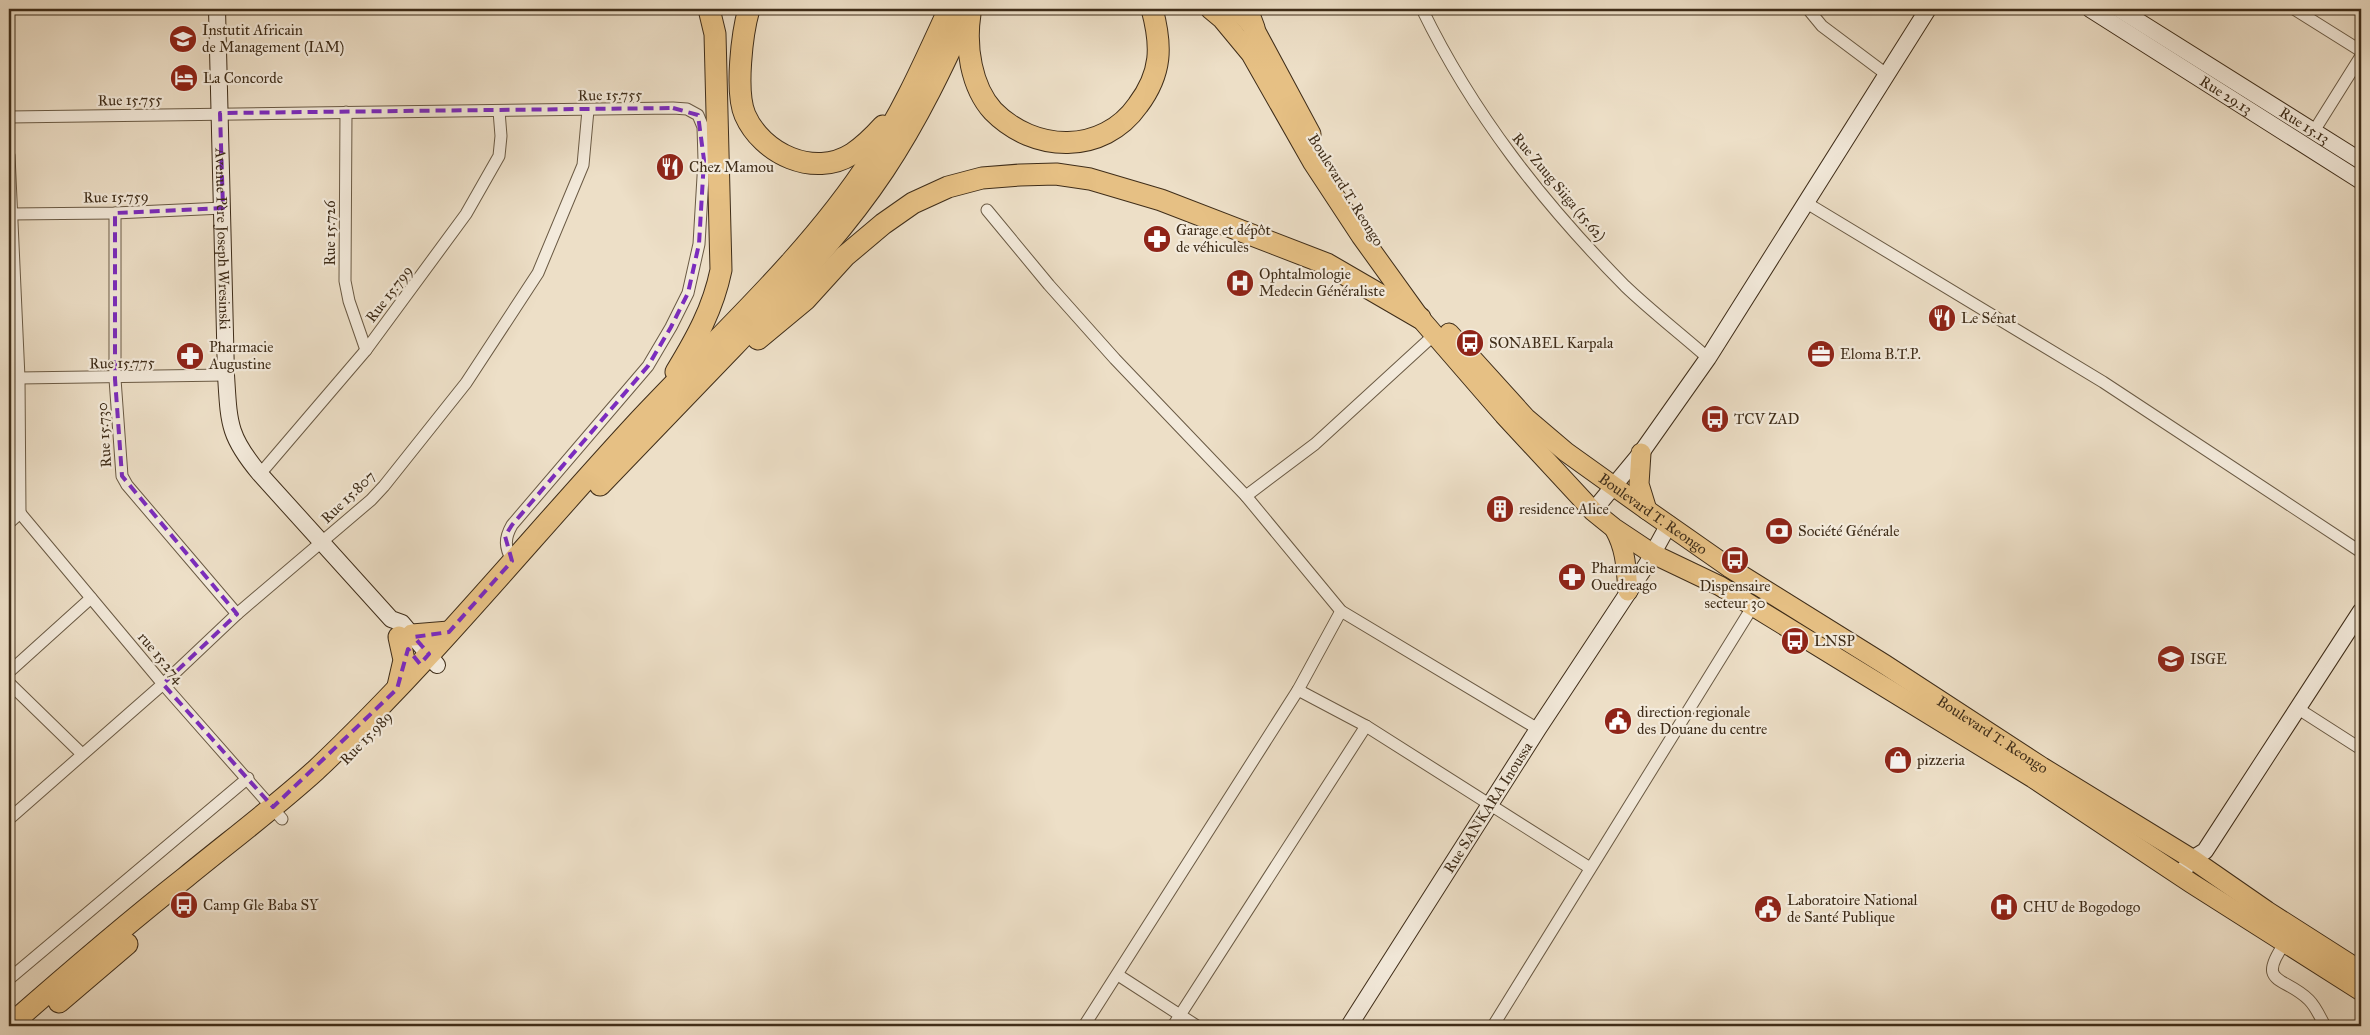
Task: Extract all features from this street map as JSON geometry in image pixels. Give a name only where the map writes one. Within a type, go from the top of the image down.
[{"type":"highway","points":[[664,407],[703,326],[716,293],[721,270],[715,34],[709,9]]},
{"type":"highway","points":[[749,9],[742,55],[741,94],[745,114],[764,140],[787,157],[805,163],[831,162],[851,155],[870,140],[895,113],[915,83]]},
{"type":"highway","points":[[664,407],[700,360],[820,229],[874,156],[915,83],[949,9]]},
{"type":"highway","points":[[9,1026],[83,960],[278,813],[316,769],[397,689],[428,664],[449,632],[512,561],[664,407],[803,273],[884,170],[937,79],[970,9]]},
{"type":"highway","points":[[970,9],[969,53],[975,81],[992,110],[1017,131],[1044,140],[1075,144],[1100,137],[1121,125],[1149,90],[1157,64],[1159,34],[1152,9]]},
{"type":"highway","points":[[664,407],[805,300],[845,256],[883,224],[922,199],[948,187],[982,178],[1056,174],[1090,178],[1161,200],[1327,264],[1420,318]]},
{"type":"highway","name":"Rue 15.989","points":[[30,1026],[278,813],[334,772],[428,664],[576,510],[664,407]]},
{"type":"highway","points":[[397,689],[402,676],[404,660],[401,630],[449,632]]},
{"type":"main road","name":"Boulevard T. Reongo","points":[[1210,9],[1228,26],[1251,54],[1313,163],[1361,236],[1420,318],[1504,415],[1593,511],[1614,528],[1653,554],[1720,586],[2034,778],[2186,879],[2361,991]]},
{"type":"main road","name":"Boulevard T. Reongo","points":[[1237,9],[1250,19],[1325,162],[1405,280],[1526,418],[1566,452],[1612,486],[1739,573],[1884,664],[2042,767],[2200,859],[2267,911],[2361,971]]},
{"type":"main road","points":[[1641,453],[1639,484],[1642,499],[1647,510]]},
{"type":"main road","points":[[1614,528],[1623,544],[1627,560],[1628,591]]},
{"type":"street","name":"Avenue Père Joseph Wresinski","points":[[217,9],[226,375],[229,417],[234,437],[242,452],[260,474],[401,630],[428,664]]},
{"type":"street","name":"Rue Zuug Siiga (15.62)","points":[[1422,9],[1447,59],[1489,126],[1547,202],[1626,287],[1708,358]]},
{"type":"street","points":[[1808,9],[1822,26],[1886,74]]},
{"type":"street","points":[[1593,511],[1641,453],[1708,358],[1928,9]]},
{"type":"street","name":"Rue 29.13","points":[[2090,9],[2361,181]]},
{"type":"street","name":"Rue 15.13","points":[[2120,9],[2361,162]]},
{"type":"street","points":[[2294,9],[2361,51]]},
{"type":"street","points":[[2314,131],[2361,56]]},
{"type":"street","name":"Rue 15.755","points":[[9,117],[674,108],[686,109],[698,115],[703,127],[704,160],[700,244],[688,293],[648,366],[512,525],[505,536],[506,548],[512,561]]},
{"type":"street","name":"Rue 15.807","points":[[9,819],[163,684],[237,614],[371,500],[390,478],[466,383],[533,281],[583,165],[588,110]]},
{"type":"street","name":"Rue 15.799","points":[[260,474],[366,350],[466,214],[485,184],[499,156],[501,136],[499,111]]},
{"type":"street","name":"Rue 15.726","points":[[346,112],[345,281],[349,301],[366,350]]},
{"type":"street","points":[[9,155],[10,214],[19,378],[20,513],[9,523]]},
{"type":"street","points":[[1805,202],[2103,382],[2361,552]]},
{"type":"street","name":"Rue 15.759","points":[[10,214],[115,213],[223,208]]},
{"type":"street","points":[[987,210],[1049,285],[1115,359],[1246,496],[1341,611],[1538,729]]},
{"type":"street","name":"Rue 15.730","points":[[115,213],[115,378],[122,476],[127,485],[237,614]]},
{"type":"street","points":[[1246,496],[1315,444],[1434,334]]},
{"type":"street","name":"Rue 15.775","points":[[19,378],[226,375]]},
{"type":"street","name":"rue 15.274","points":[[20,513],[163,684],[278,813]]},
{"type":"street","name":"Rue SANKARA Inoussa","points":[[1349,1026],[1538,729],[1653,554],[1669,524]]},
{"type":"street","points":[[9,672],[91,598]]},
{"type":"street","points":[[1493,1026],[1754,606]]},
{"type":"street","points":[[1084,1026],[1298,690],[1341,611]]},
{"type":"street","points":[[2186,879],[2361,611]]},
{"type":"street","points":[[9,683],[82,754]]},
{"type":"street","points":[[1298,690],[1366,726],[1590,868]]},
{"type":"street","points":[[2297,708],[2361,748]]},
{"type":"street","points":[[1173,1026],[1366,726]]},
{"type":"street","points":[[9,979],[248,778]]},
{"type":"street","points":[[2285,943],[2273,959],[2272,968],[2275,978],[2308,999],[2325,1026]]},
{"type":"street","points":[[1118,975],[1197,1026]]},
{"type":"highlighted area","points":[[673,108],[698,115],[704,160],[699,244],[688,293],[671,327],[648,366],[512,525],[505,536],[512,561],[449,632],[414,637],[429,654],[420,664],[408,649],[397,689],[273,807],[163,684],[237,614],[122,476],[115,379],[115,213],[223,208],[220,113]]},
{"type":"place","name":"Instutit Africain de Management (IAM)","points":[[183,39]]},
{"type":"place","name":"La Concorde","points":[[184,78]]},
{"type":"place","name":"Chez Mamou","points":[[670,167]]},
{"type":"place","name":"Garage et dépôt de véhicules","points":[[1157,239]]},
{"type":"place","name":"Ophtalmologie Medecin Généraliste","points":[[1240,283]]},
{"type":"place","name":"Le Sénat","points":[[1942,318]]},
{"type":"place","name":"SONABEL Karpala","points":[[1470,343]]},
{"type":"place","name":"Eloma B.T.P.","points":[[1821,354]]},
{"type":"place","name":"Pharmacie Augustine","points":[[190,356]]},
{"type":"place","name":"TCV ZAD","points":[[1715,419]]},
{"type":"place","name":"residence Alice","points":[[1500,509]]},
{"type":"place","name":"Société Générale","points":[[1779,531]]},
{"type":"place","name":"Dispensaire secteur 30","points":[[1735,560]]},
{"type":"place","name":"Pharmacie Ouedreago","points":[[1572,577]]},
{"type":"place","name":"LNSP","points":[[1795,641]]},
{"type":"place","name":"ISGE","points":[[2171,659]]},
{"type":"place","name":"direction regionale des Douane du centre","points":[[1618,721]]},
{"type":"place","name":"pizzeria","points":[[1898,760]]},
{"type":"place","name":"Camp Gle Baba SY","points":[[184,905]]},
{"type":"place","name":"CHU de Bogodogo","points":[[2004,907]]},
{"type":"place","name":"Laboratoire National de Santé Publique","points":[[1768,909]]}]
